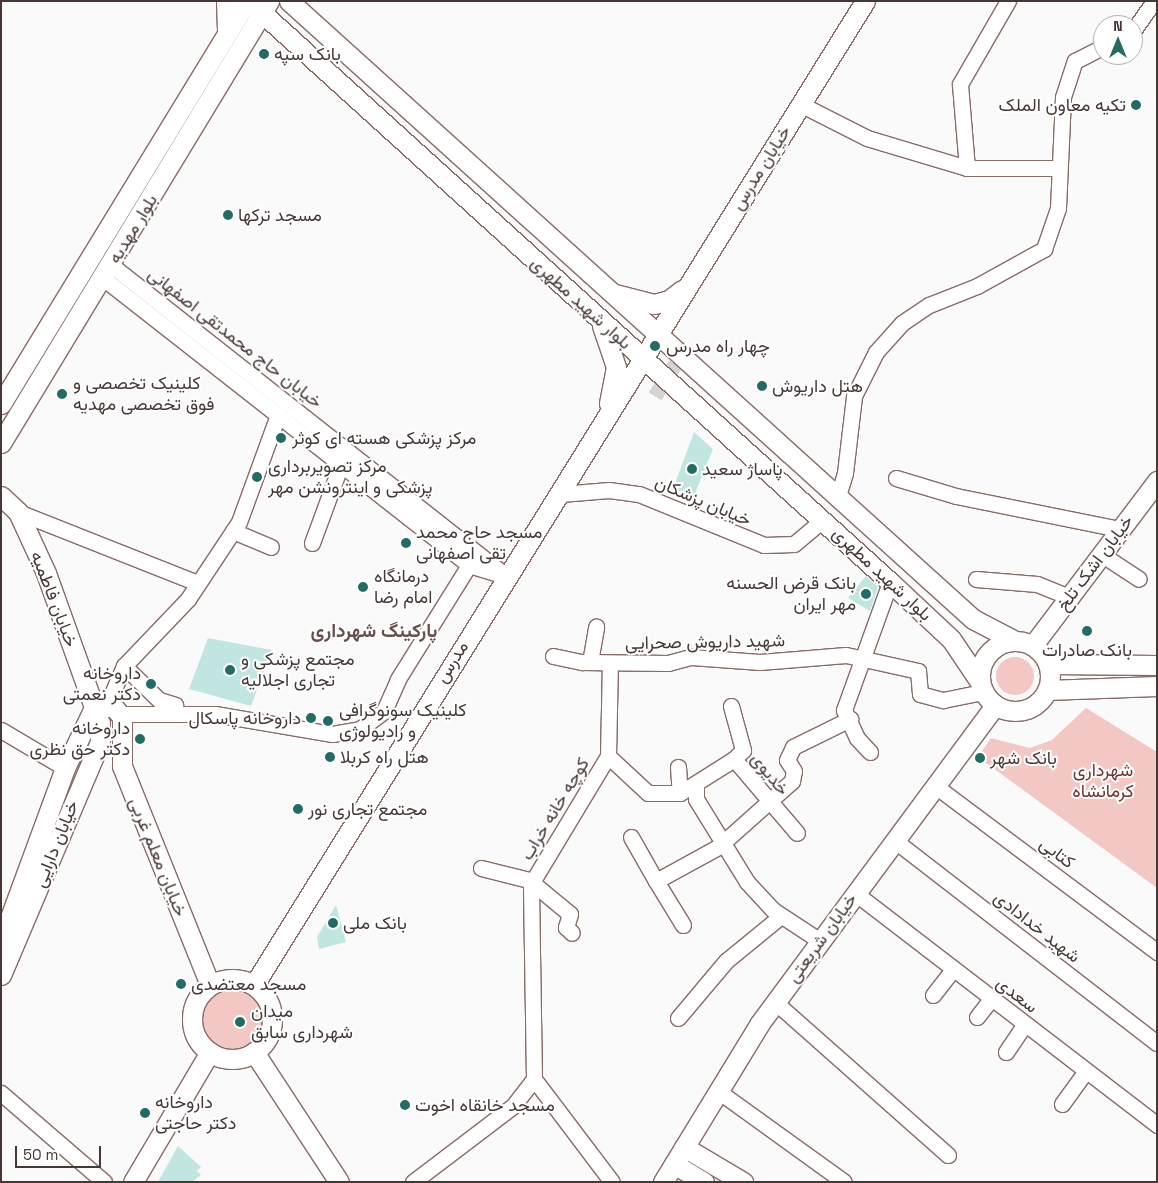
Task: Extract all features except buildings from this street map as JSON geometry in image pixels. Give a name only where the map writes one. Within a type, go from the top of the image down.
[{"type":"main road","points":[[226,1],[235,37],[282,33]]},
{"type":"main road","name":"خیابان مدرس","points":[[642,358],[802,105],[865,1]]},
{"type":"main road","name":"بلوار مهدیه","points":[[1,404],[256,4]]},
{"type":"main road","name":"بلوار شهید مطهری","points":[[256,4],[282,33],[595,317],[823,520],[951,639],[986,693]]},
{"type":"main road","name":"بلوار شهید مطهری","points":[[296,4],[607,291],[838,496],[973,619],[1024,643]]},
{"type":"main road","name":"بلوار مهدیه","points":[[1,443],[113,276],[235,37]]},
{"type":"main road","points":[[396,137],[415,115]]},
{"type":"main road","points":[[512,241],[529,220]]},
{"type":"main road","points":[[607,291],[654,304],[669,300],[687,286]]},
{"type":"main road","points":[[595,317],[606,332],[616,367],[606,416]]},
{"type":"main road","name":"مدرس","points":[[254,985],[505,576],[561,494],[642,358]]},
{"type":"main road","name":"خیابان اشک تلخ","points":[[1024,643],[1069,597],[1157,481]]},
{"type":"main road","name":"خیابان فاطمیه","points":[[1,496],[18,512],[107,714]]},
{"type":"main road","points":[[823,520],[838,496]]},
{"type":"main road","points":[[1157,665],[1048,664],[1024,643],[1003,643],[984,658],[986,693],[1027,709],[1047,690],[1157,686]]},
{"type":"main road","points":[[1047,690],[1048,664]]},
{"type":"main road","name":"خیابان شریعتی","points":[[663,1182],[775,1002],[934,785],[986,693]]},
{"type":"main road","name":"خیابان دارایی","points":[[1,942],[68,762],[107,714]]},
{"type":"main road","name":"خیابان دارایی","points":[[1,975],[90,764],[107,714]]},
{"type":"main road","name":"خیابان معلم غربی","points":[[107,714],[122,766],[210,985]]},
{"type":"main road","points":[[68,762],[83,754],[90,764]]},
{"type":"main road","points":[[232,979],[254,985],[264,994],[272,1019],[264,1044],[254,1052],[232,1059],[210,1052],[196,1036],[192,1014],[210,985],[232,979]]},
{"type":"main road","points":[[133,1182],[210,1052]]},
{"type":"main road","points":[[254,1052],[339,1182]]},
{"type":"main road","points":[[684,1147],[743,1182]]},
{"type":"main road","points":[[674,1164],[704,1182]]},
{"type":"street","points":[[967,168],[960,84],[1008,1]]},
{"type":"street","points":[[1143,17],[1154,1]]},
{"type":"street","points":[[838,496],[845,473],[854,396],[864,369],[902,323],[929,305],[1028,261],[1044,248],[1058,208],[1058,168],[1063,97],[1074,61],[1093,52]]},
{"type":"street","points":[[802,105],[867,138],[967,168],[1058,168]]},
{"type":"street","name":"خیابان حاج محمدتقی اصفهانی","points":[[113,276],[278,416],[469,565],[505,576]]},
{"type":"street","name":"خیابان حاج محمدتقی اصفهانی","points":[[113,276],[505,576]]},
{"type":"street","points":[[278,416],[233,531],[188,599],[124,666],[107,714],[215,714],[332,734],[360,729],[384,711],[398,679],[469,565]]},
{"type":"street","points":[[312,542],[341,464]]},
{"type":"street","points":[[896,478],[956,496],[1119,529]]},
{"type":"street","name":"خیابان پزشکان","points":[[561,494],[609,490],[639,494],[764,545],[794,544],[823,520]]},
{"type":"street","points":[[18,512],[197,583]]},
{"type":"street","points":[[233,531],[271,547]]},
{"type":"street","points":[[1101,554],[1139,579]]},
{"type":"street","points":[[976,579],[1037,584],[1069,597]]},
{"type":"street","points":[[870,752],[857,738],[850,719],[844,710],[890,582]]},
{"type":"street","points":[[590,662],[596,627]]},
{"type":"street","name":"شهید داریوش صحرایی","points":[[553,656],[610,663],[862,656],[918,671],[920,694],[943,700],[986,693]]},
{"type":"street","name":"کوچه خانه خراب","points":[[531,884],[608,756],[610,663]]},
{"type":"street","points":[[124,666],[160,700],[175,705]]},
{"type":"street","points":[[731,706],[743,750],[734,759]]},
{"type":"street","points":[[656,881],[722,842],[792,781],[794,771],[787,760],[793,747],[850,719]]},
{"type":"street","points":[[1,730],[68,762]]},
{"type":"street","name":"خدیوی","points":[[608,756],[648,793],[680,793],[696,786],[734,759],[768,803],[797,833]]},
{"type":"street","points":[[678,767],[680,793]]},
{"type":"street","name":"کتابی","points":[[934,785],[1157,952]]},
{"type":"street","points":[[696,786],[696,799],[747,882],[781,916],[820,941]]},
{"type":"street","points":[[631,836],[683,925]]},
{"type":"street","name":"شهید خدادادی","points":[[894,840],[1157,1043]]},
{"type":"street","points":[[481,868],[505,876],[514,873],[531,884],[570,914],[566,927],[572,933]]},
{"type":"street","points":[[531,884],[534,1079],[612,1182]]},
{"type":"street","name":"سعدی","points":[[855,893],[1085,1072],[1157,1125]]},
{"type":"street","points":[[678,1018],[726,961],[781,916]]},
{"type":"street","points":[[933,995],[952,969]]},
{"type":"street","points":[[977,1017],[991,999]]},
{"type":"street","points":[[775,1002],[948,1155]]},
{"type":"street","points":[[1006,1052],[1024,1025]]},
{"type":"street","points":[[1062,1104],[1085,1072]]},
{"type":"street","points":[[413,1182],[513,1106],[534,1079]]},
{"type":"street","points":[[718,1092],[844,1182]]},
{"type":"street","points":[[1,1094],[104,1182]]},
{"type":"green space","points":[[1015,657],[1022,658],[1028,663],[1033,669],[1033,683],[1028,689],[1022,694],[1015,695],[1008,694],[1002,689],[997,683],[996,676],[997,669],[1002,663],[1008,658]]},
{"type":"green space","name":"شهرداری کرمانشاه","points":[[1086,708],[1157,752],[1157,888],[978,757],[991,738],[1030,748],[1052,740]]},
{"type":"green space","points":[[225,984],[239,984],[252,990],[261,999],[267,1012],[265,1032],[257,1044],[239,1054],[225,1054],[212,1048],[203,1039],[197,1026],[197,1012],[203,999],[212,990]]},
{"type":"tunnel","points":[[655,396],[690,341]]},
{"type":"place","name":"بانک سپه","points":[[264,54]]},
{"type":"place","name":"تکیه معاون الملک","points":[[1136,105]]},
{"type":"place","name":"مسجد ترکها","points":[[228,215]]},
{"type":"place","name":"چهار راه مدرس","points":[[655,346]]},
{"type":"place","name":"هتل داریوش","points":[[762,386]]},
{"type":"place","name":"کلینیک تخصصی و فوق تخصصی مهدیه","points":[[62,394]]},
{"type":"place","name":"مرکز پزشکی هسته ای کوثر","points":[[281,438]]},
{"type":"place","name":"پاساژ سعید","points":[[692,469]]},
{"type":"place","name":"مرکز تصویربرداری پزشکی و اینترونشن مهر","points":[[257,477]]},
{"type":"place","name":"مسجد حاج محمد تقی اصفهانی","points":[[406,543]]},
{"type":"place","name":"درمانگاه امام رضا","points":[[363,587]]},
{"type":"place","name":"بانک قرض الحسنه مهر ایران","points":[[866,594]]},
{"type":"place","name":"بانک صادرات","points":[[1087,631]]},
{"type":"place","name":"مجتمع پزشکی و تجاری اجلالیه","points":[[230,670]]},
{"type":"place","name":"داروخانه دکتر نعمتی","points":[[151,684]]},
{"type":"place","name":"داروخانه پاسکال","points":[[311,718]]},
{"type":"place","name":"کلینیک سونوگرافی و رادیولوژی","points":[[328,721]]},
{"type":"place","name":"داروخانه دکتر حق نظری","points":[[140,739]]},
{"type":"place","name":"هتل راه کربلا","points":[[330,757]]},
{"type":"place","name":"بانک شهر","points":[[980,758]]},
{"type":"place","name":"مجتمع تجاری نور","points":[[298,809]]},
{"type":"place","name":"بانک ملی","points":[[333,923]]},
{"type":"place","name":"مسجد معتضدی","points":[[181,984]]},
{"type":"place","name":"میدان شهرداری سابق","points":[[240,1022]]},
{"type":"place","name":"مسجد خانقاه اخوت","points":[[405,1105]]},
{"type":"place","name":"داروخانه دکتر حاجتی","points":[[145,1113]]},
{"type":"district","name":"پارکینگ شهرداری","points":[[374,631]]}]
